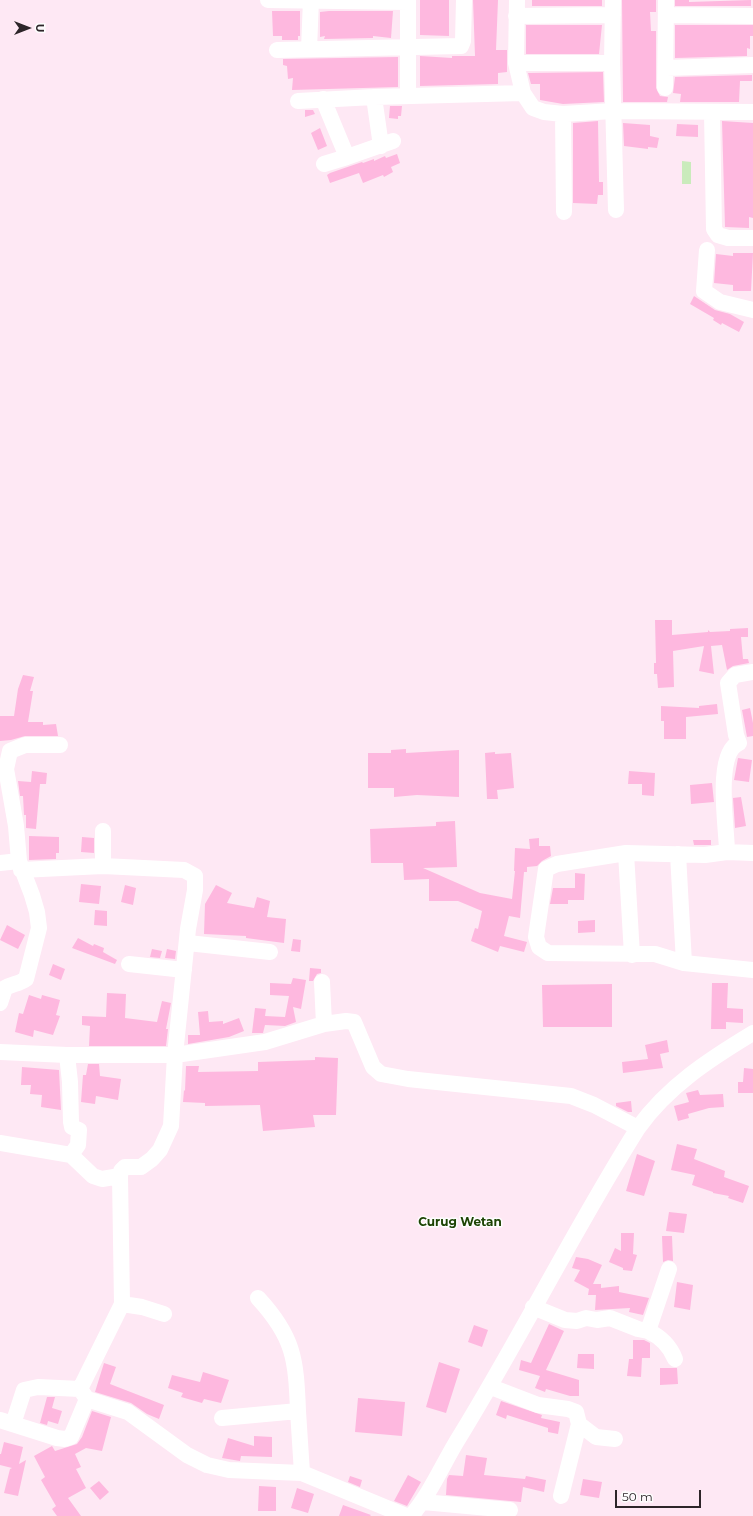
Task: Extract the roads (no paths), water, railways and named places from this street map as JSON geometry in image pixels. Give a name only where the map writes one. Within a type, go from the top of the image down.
[{"type":"street","points":[[268,0],[408,1],[408,96]]},
{"type":"street","points":[[309,49],[311,0]]},
{"type":"street","points":[[277,50],[461,46],[463,41],[464,0]]},
{"type":"street","points":[[517,0],[516,63],[523,93],[533,108],[544,112],[563,114],[613,111],[753,112]]},
{"type":"street","points":[[516,16],[613,7],[612,63],[616,210]]},
{"type":"street","points":[[665,88],[666,8],[753,16]]},
{"type":"street","points":[[516,63],[612,63]]},
{"type":"street","points":[[666,68],[753,65]]},
{"type":"street","points":[[298,101],[374,97],[523,93]]},
{"type":"street","points":[[324,164],[387,143],[374,97]]},
{"type":"street","points":[[323,99],[347,157]]},
{"type":"street","points":[[712,112],[714,229],[718,235],[728,238],[753,238]]},
{"type":"street","points":[[563,114],[564,212]]},
{"type":"street","points":[[707,250],[704,291],[720,302],[753,310]]},
{"type":"street","points":[[746,743],[736,735],[728,683],[734,675],[753,672]]},
{"type":"street","points":[[727,852],[727,827],[723,798],[724,774],[731,750],[734,745],[746,743]]},
{"type":"street","points":[[0,1003],[5,988],[11,985],[18,985],[26,979],[39,928],[37,912],[32,895],[20,865],[16,826],[4,777],[6,764],[10,751],[25,745],[60,746]]},
{"type":"street","points":[[103,832],[103,866]]},
{"type":"street","points":[[753,853],[727,852],[705,855],[626,853],[572,861],[546,869],[536,937],[539,947],[548,953],[632,955],[655,954],[684,963],[753,970]]},
{"type":"street","points":[[626,853],[632,955]]},
{"type":"street","points":[[678,854],[684,963]]},
{"type":"street","points":[[0,863],[20,865],[103,866],[184,870],[195,876],[195,890],[188,929],[188,942],[175,1055],[171,1126],[160,1150],[152,1159],[141,1167],[125,1167],[121,1171],[120,1176],[122,1304],[83,1394],[74,1432],[71,1437],[65,1439],[57,1438],[7,1422],[24,1390],[38,1387],[83,1394],[128,1412],[186,1455],[207,1466],[229,1470],[302,1473],[406,1516]]},
{"type":"street","points":[[188,942],[270,952]]},
{"type":"street","points":[[129,964],[184,970]]},
{"type":"street","points":[[322,982],[324,1024]]},
{"type":"street","points":[[0,1052],[67,1055],[175,1055],[265,1042],[324,1024],[346,1021],[354,1022],[373,1067],[381,1074],[423,1081],[571,1096],[594,1105],[638,1128]]},
{"type":"street","points":[[411,1516],[423,1502],[458,1438],[491,1387],[533,1307],[638,1128],[670,1090],[724,1050],[753,1033]]},
{"type":"street","points":[[67,1055],[70,1082],[71,1122],[72,1127],[79,1130],[78,1145],[71,1155]]},
{"type":"street","points":[[0,1143],[71,1155],[92,1176],[102,1179],[120,1176]]},
{"type":"street","points":[[648,1330],[669,1269]]},
{"type":"street","points":[[258,1298],[275,1317],[291,1349],[296,1370],[302,1473]]},
{"type":"street","points":[[122,1304],[142,1307],[164,1314]]},
{"type":"street","points":[[533,1307],[565,1320],[577,1321],[586,1318],[597,1320],[610,1318],[638,1329],[648,1330],[670,1348],[675,1359]]},
{"type":"street","points":[[491,1387],[538,1404],[568,1409],[576,1412],[579,1424],[561,1496]]},
{"type":"street","points":[[222,1418],[298,1411]]},
{"type":"street","points":[[579,1424],[596,1437],[615,1440]]},
{"type":"street","points":[[423,1502],[510,1510]]},
{"type":"district","name":"Curug Wetan","points":[[460,1222]]}]
